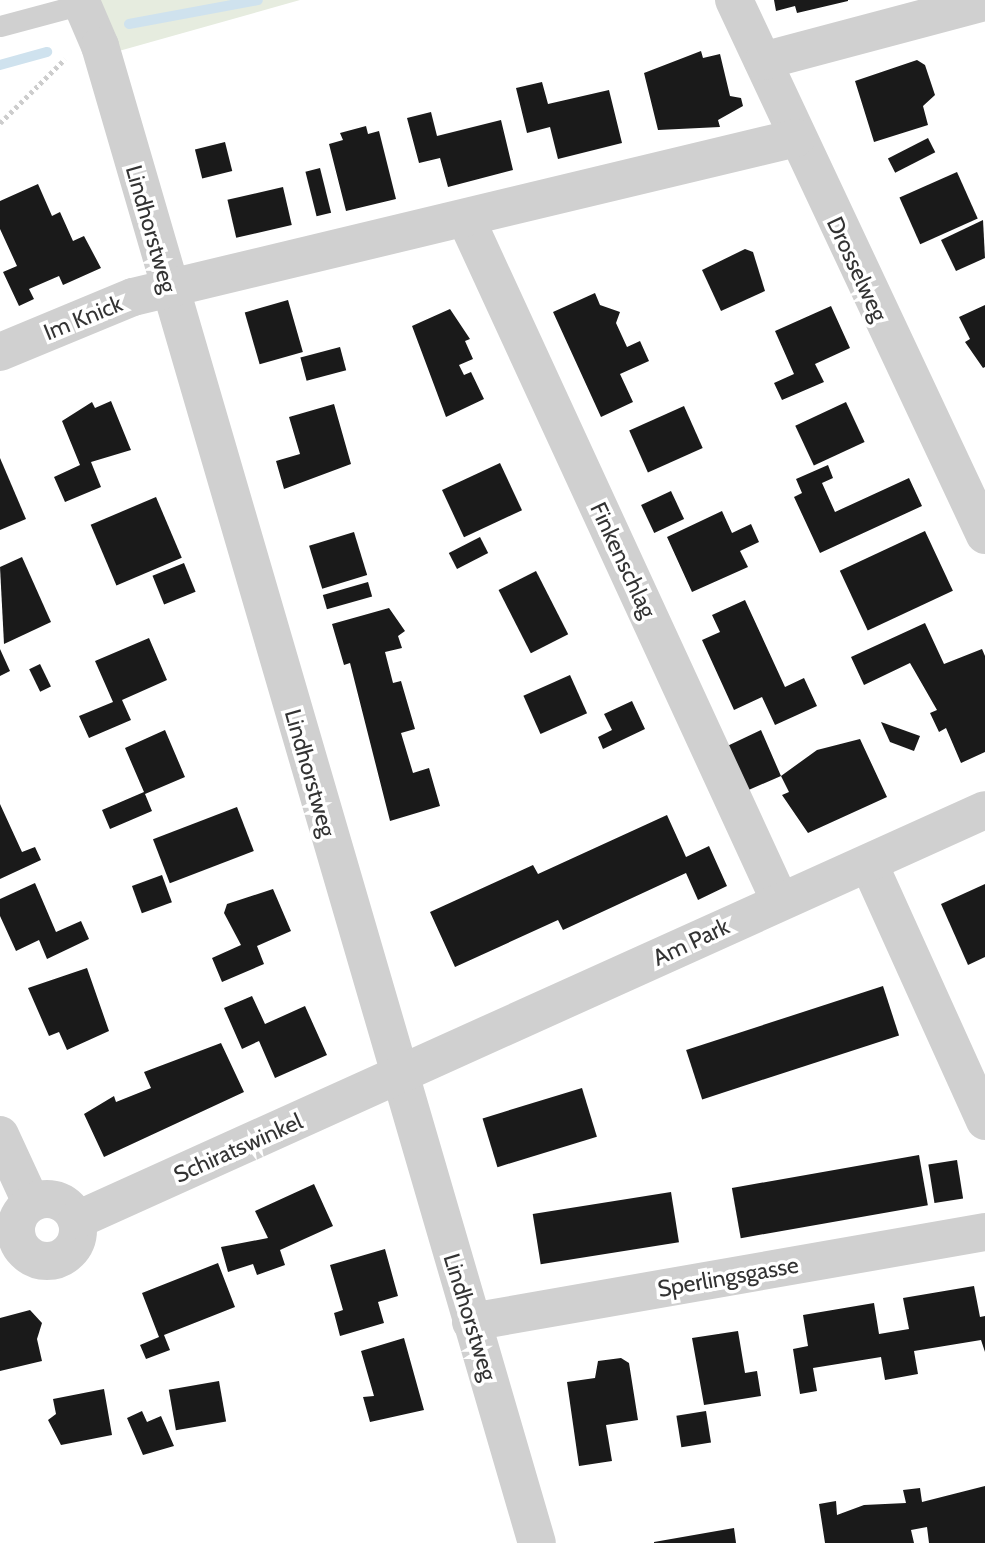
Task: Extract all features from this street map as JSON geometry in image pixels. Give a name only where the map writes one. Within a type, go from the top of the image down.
[{"type":"street","name":"Drosselweg","points":[[734,0],[796,138],[985,535]]},
{"type":"street","points":[[763,61],[985,2]]},
{"type":"street","name":"Lindhorstweg","points":[[82,4],[100,46],[398,1075],[537,1543]]},
{"type":"street","points":[[169,290],[796,138]]},
{"type":"street","name":"Finkenschlag","points":[[466,219],[780,901]]},
{"type":"street","name":"Im Knick","points":[[0,352],[133,297],[169,290]]},
{"type":"street","name":"Am Park","points":[[398,1075],[985,810]]},
{"type":"street","points":[[869,864],[985,1121]]},
{"type":"street","name":"Schiratswinkel","points":[[77,1220],[398,1075]]},
{"type":"street","points":[[0,1135],[31,1202]]},
{"type":"street","points":[[31,1202],[64,1203],[77,1220],[75,1244],[58,1260],[33,1259],[9,1243],[17,1219],[31,1202]]},
{"type":"street","name":"Sperlingsgasse","points":[[471,1322],[985,1232]]},
{"type":"lane","points":[[0,26],[82,4]]},
{"type":"path","points":[[0,123],[75,48],[82,4]]},
{"type":"shaded area","points":[[75,0],[300,0],[94,58]]},
{"type":"building","points":[[774,0],[848,1],[797,13],[795,6],[776,11]]},
{"type":"building","points":[[701,51],[703,58],[720,54],[730,96],[741,98],[743,106],[718,120],[720,127],[658,130],[644,73]]},
{"type":"building","points":[[917,60],[925,65],[935,95],[923,106],[928,125],[874,142],[855,81]]},
{"type":"building","points":[[542,82],[548,104],[609,90],[622,143],[558,159],[550,127],[527,133],[516,88]]},
{"type":"building","points":[[431,112],[437,136],[501,120],[513,170],[448,187],[440,158],[419,163],[407,118]]},
{"type":"building","points":[[366,126],[368,134],[379,131],[396,199],[346,211],[329,144],[343,140],[340,133]]},
{"type":"building","points":[[928,138],[935,152],[895,173],[888,158]]},
{"type":"building","points":[[225,142],[232,171],[202,179],[195,149]]},
{"type":"building","points":[[320,168],[331,213],[317,216],[305,172]]},
{"type":"building","points":[[957,172],[978,219],[920,244],[899,198]]},
{"type":"building","points":[[38,184],[52,216],[60,212],[73,241],[84,236],[101,268],[63,285],[59,276],[29,289],[34,299],[19,306],[3,272],[17,266],[0,229],[0,201]]},
{"type":"building","points":[[283,187],[292,225],[236,238],[227,200]]},
{"type":"building","points":[[983,220],[985,258],[956,271],[941,240]]},
{"type":"building","points":[[745,249],[753,252],[765,291],[721,311],[702,270]]},
{"type":"building","points":[[595,293],[600,305],[620,312],[616,323],[627,347],[640,341],[649,361],[620,374],[633,402],[601,417],[553,312]]},
{"type":"building","points":[[288,300],[303,352],[260,364],[245,312]]},
{"type":"building","points":[[985,305],[983,368],[965,342],[970,339],[959,317]]},
{"type":"building","points":[[831,306],[850,348],[815,364],[824,382],[782,400],[774,383],[794,374],[775,331]]},
{"type":"building","points":[[450,309],[470,339],[465,341],[473,359],[459,365],[464,375],[471,372],[484,399],[446,417],[412,326]]},
{"type":"building","points":[[340,347],[346,370],[307,381],[300,358]]},
{"type":"building","points":[[111,401],[131,450],[91,462],[101,487],[65,502],[54,477],[80,465],[62,421],[92,402],[95,408]]},
{"type":"building","points":[[846,402],[865,442],[814,466],[795,426]]},
{"type":"building","points":[[334,404],[351,464],[284,489],[276,461],[300,454],[289,417]]},
{"type":"building","points":[[684,406],[703,448],[648,472],[629,430]]},
{"type":"building","points":[[0,458],[26,519],[0,530]]},
{"type":"building","points":[[500,463],[522,510],[464,537],[442,490]]},
{"type":"building","points":[[828,465],[833,478],[822,483],[835,512],[909,478],[922,506],[820,553],[794,497],[802,493],[796,479]]},
{"type":"building","points":[[671,491],[684,519],[654,533],[641,505]]},
{"type":"building","points":[[156,497],[182,558],[116,585],[91,525]]},
{"type":"building","points":[[722,511],[732,533],[751,524],[759,542],[740,551],[748,567],[692,592],[667,537]]},
{"type":"building","points":[[925,531],[953,591],[868,631],[840,571]]},
{"type":"building","points":[[354,532],[367,575],[322,589],[309,546]]},
{"type":"building","points":[[480,537],[488,553],[457,569],[449,553]]},
{"type":"building","points":[[22,557],[51,622],[4,644],[0,567]]},
{"type":"building","points":[[184,563],[196,592],[164,604],[152,576]]},
{"type":"building","points":[[536,571],[568,634],[531,653],[499,590]]},
{"type":"building","points":[[368,582],[372,596],[327,609],[323,595]]},
{"type":"building","points":[[745,600],[785,687],[804,678],[817,706],[775,725],[762,697],[734,710],[702,640],[720,632],[712,615]]},
{"type":"building","points":[[389,608],[405,631],[398,636],[402,648],[385,652],[393,683],[401,681],[415,729],[401,733],[413,773],[429,768],[440,806],[390,821],[350,663],[344,665],[332,624]]},
{"type":"building","points":[[925,623],[944,664],[982,649],[985,656],[985,752],[961,763],[946,728],[939,732],[930,713],[937,710],[910,663],[864,685],[851,657]]},
{"type":"building","points":[[149,638],[167,680],[122,700],[131,720],[89,738],[79,716],[113,702],[95,661]]},
{"type":"building","points":[[0,649],[10,671],[0,676]]},
{"type":"building","points":[[40,664],[51,686],[40,692],[29,669]]},
{"type":"building","points":[[570,675],[587,713],[540,734],[523,696]]},
{"type":"building","points":[[632,701],[645,729],[603,749],[598,737],[612,730],[604,714]]},
{"type":"building","points":[[881,722],[920,736],[914,751],[890,742]]},
{"type":"building","points":[[165,730],[185,777],[145,794],[152,811],[110,829],[102,810],[144,792],[125,748]]},
{"type":"building","points":[[761,730],[781,776],[744,792],[723,748]]},
{"type":"building","points":[[860,739],[887,797],[808,833],[782,795],[789,792],[781,776],[817,750]]},
{"type":"building","points":[[0,804],[22,852],[35,847],[41,860],[0,879]]},
{"type":"building","points":[[237,807],[254,851],[170,883],[153,839]]},
{"type":"building","points":[[667,815],[686,857],[709,846],[727,886],[698,900],[686,873],[563,930],[558,920],[455,967],[430,912],[533,865],[538,874]]},
{"type":"building","points":[[162,875],[172,902],[142,913],[132,886]]},
{"type":"building","points":[[35,883],[56,932],[81,921],[89,939],[47,959],[39,940],[16,951],[0,916],[0,899]]},
{"type":"building","points":[[985,884],[985,957],[968,965],[941,904]]},
{"type":"building","points":[[273,889],[291,931],[257,946],[264,964],[222,982],[212,958],[241,945],[224,913],[227,904]]},
{"type":"building","points":[[87,968],[109,1031],[67,1050],[59,1032],[49,1036],[28,988]]},
{"type":"building","points":[[883,986],[899,1035],[702,1099],[686,1050]]},
{"type":"building","points":[[252,996],[265,1024],[305,1006],[327,1055],[275,1078],[259,1041],[242,1049],[224,1008]]},
{"type":"building","points":[[221,1043],[244,1092],[104,1157],[84,1114],[114,1096],[116,1102],[151,1088],[144,1072]]},
{"type":"building","points":[[582,1088],[597,1137],[497,1167],[483,1118]]},
{"type":"building","points":[[919,1155],[928,1205],[741,1238],[732,1188]]},
{"type":"building","points":[[957,1160],[963,1199],[934,1203],[928,1165]]},
{"type":"building","points":[[314,1184],[333,1226],[280,1250],[285,1265],[257,1275],[253,1264],[228,1272],[221,1247],[268,1238],[255,1211]]},
{"type":"building","points":[[671,1192],[679,1242],[541,1264],[533,1214]]},
{"type":"building","points":[[385,1249],[398,1296],[378,1302],[384,1323],[340,1336],[334,1313],[343,1310],[330,1265]]},
{"type":"building","points":[[218,1263],[235,1307],[164,1335],[170,1350],[146,1359],[140,1345],[159,1337],[142,1293]]},
{"type":"building","points":[[974,1286],[980,1317],[985,1316],[985,1352],[981,1340],[914,1351],[918,1374],[885,1380],[881,1357],[813,1368],[817,1391],[800,1394],[793,1349],[808,1346],[803,1315],[874,1303],[879,1334],[909,1329],[903,1298]]},
{"type":"building","points":[[30,1310],[42,1323],[37,1339],[42,1361],[0,1371],[0,1318]]},
{"type":"building","points":[[738,1331],[745,1373],[757,1371],[761,1396],[704,1405],[692,1338]]},
{"type":"building","points":[[404,1338],[424,1410],[370,1422],[363,1397],[374,1396],[361,1351]]},
{"type":"building","points":[[621,1358],[629,1363],[638,1420],[606,1425],[612,1461],[579,1466],[567,1382],[595,1378],[598,1361]]},
{"type":"building","points":[[219,1381],[226,1421],[176,1430],[169,1390]]},
{"type":"building","points":[[104,1389],[112,1435],[61,1445],[48,1420],[56,1414],[53,1399]]},
{"type":"building","points":[[142,1411],[147,1422],[161,1416],[174,1446],[143,1455],[127,1418]]},
{"type":"building","points":[[706,1411],[711,1443],[681,1447],[676,1416]]},
{"type":"building","points":[[985,1486],[985,1543],[929,1543],[927,1527],[911,1530],[914,1543],[825,1543],[819,1504],[836,1501],[837,1515],[864,1505],[906,1503],[903,1490],[920,1488],[922,1502]]},
{"type":"building","points":[[734,1528],[736,1543],[654,1543],[654,1542]]},
{"type":"waterway","points":[[129,24],[258,0]]},
{"type":"waterway","points":[[0,65],[47,52]]}]
